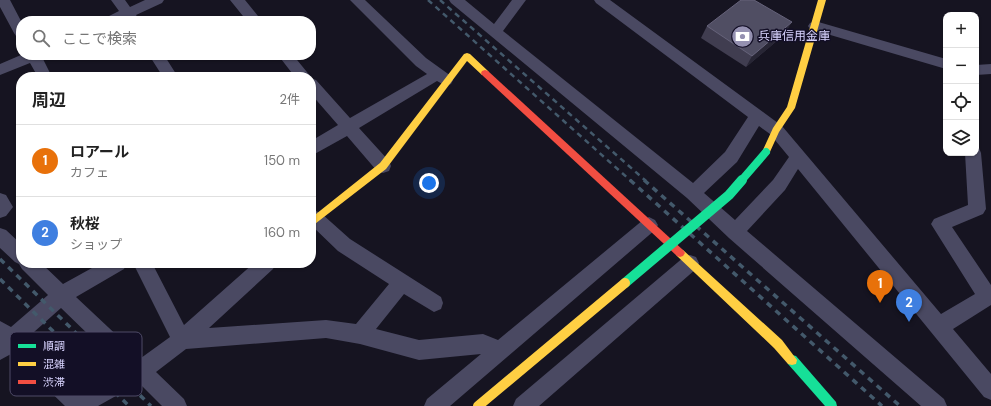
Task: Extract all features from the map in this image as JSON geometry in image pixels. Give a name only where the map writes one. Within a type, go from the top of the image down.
[{"type":"street","points":[[3,0],[16,24]]},
{"type":"street","points":[[118,0],[129,16]]},
{"type":"street","points":[[132,16],[157,0]]},
{"type":"street","points":[[237,0],[251,16]]},
{"type":"street","points":[[357,0],[420,62],[443,78]]},
{"type":"street","points":[[456,0],[496,31],[693,193],[734,232],[937,406]]},
{"type":"street","points":[[496,31],[519,0]]},
{"type":"street","points":[[601,0],[776,130],[991,390]]},
{"type":"street","points":[[478,406],[729,195],[766,152],[776,130],[791,108],[822,0]]},
{"type":"street","points":[[815,26],[943,63]]},
{"type":"street","points":[[316,219],[383,166],[443,78],[467,56],[778,344],[832,406]]},
{"type":"street","points":[[0,70],[22,60]]},
{"type":"street","points":[[36,60],[42,72]]},
{"type":"street","points":[[159,60],[168,72]]},
{"type":"street","points":[[289,60],[300,72]]},
{"type":"street","points":[[979,70],[991,70]]},
{"type":"street","points":[[316,146],[348,127],[443,78]]},
{"type":"street","points":[[316,90],[383,166]]},
{"type":"street","points":[[693,193],[731,157],[757,116]]},
{"type":"street","points":[[734,232],[779,185],[798,156]]},
{"type":"street","points":[[939,326],[988,297],[940,224],[977,209],[973,156]]},
{"type":"street","points":[[0,200],[4,207],[0,211]]},
{"type":"street","points":[[316,223],[344,245],[434,303]]},
{"type":"street","points":[[434,406],[649,225]]},
{"type":"street","points":[[0,236],[16,251]]},
{"type":"street","points":[[523,406],[690,263]]},
{"type":"street","points":[[33,268],[100,332]]},
{"type":"street","points":[[14,332],[62,295],[109,268]]},
{"type":"street","points":[[145,268],[182,340]]},
{"type":"street","points":[[142,370],[172,349],[261,268]]},
{"type":"street","points":[[360,334],[402,283]]},
{"type":"street","points":[[182,340],[326,329],[360,334],[419,350],[489,344],[499,352]]},
{"type":"street","points":[[142,373],[178,406]]},
{"type":"street","points":[[68,396],[79,406],[97,396]]},
{"type":"building","name":"兵庫信用金庫","points":[[741,0],[754,0],[792,22],[752,56],[707,26]]},
{"type":"railway","points":[[428,0],[631,181]]},
{"type":"railway","points":[[440,0],[646,181]]},
{"type":"railway","points":[[630,180],[882,406]]},
{"type":"railway","points":[[644,180],[900,406]]},
{"type":"railway","points":[[0,259],[75,332]]},
{"type":"railway","points":[[0,279],[54,332]]},
{"type":"railway","points":[[119,396],[129,406]]},
{"type":"railway","points":[[141,396],[151,406]]},
{"type":"traffic: fast","points":[[625,283],[729,195],[766,152]]},
{"type":"traffic: fast","points":[[792,360],[832,406]]},
{"type":"traffic: slow","points":[[766,152],[776,130],[791,108],[822,0]]},
{"type":"traffic: slow","points":[[316,219],[383,166],[467,56],[485,73]]},
{"type":"traffic: slow","points":[[680,253],[778,344],[792,360]]},
{"type":"traffic: slow","points":[[478,406],[625,283]]},
{"type":"traffic: jam","points":[[485,73],[680,253]]},
{"type":"place","name":"兵庫信用金庫","points":[[743,36]]},
{"type":"place","name":"ロアール","points":[[880,303]]},
{"type":"place","name":"秋桜","points":[[909,322]]}]
